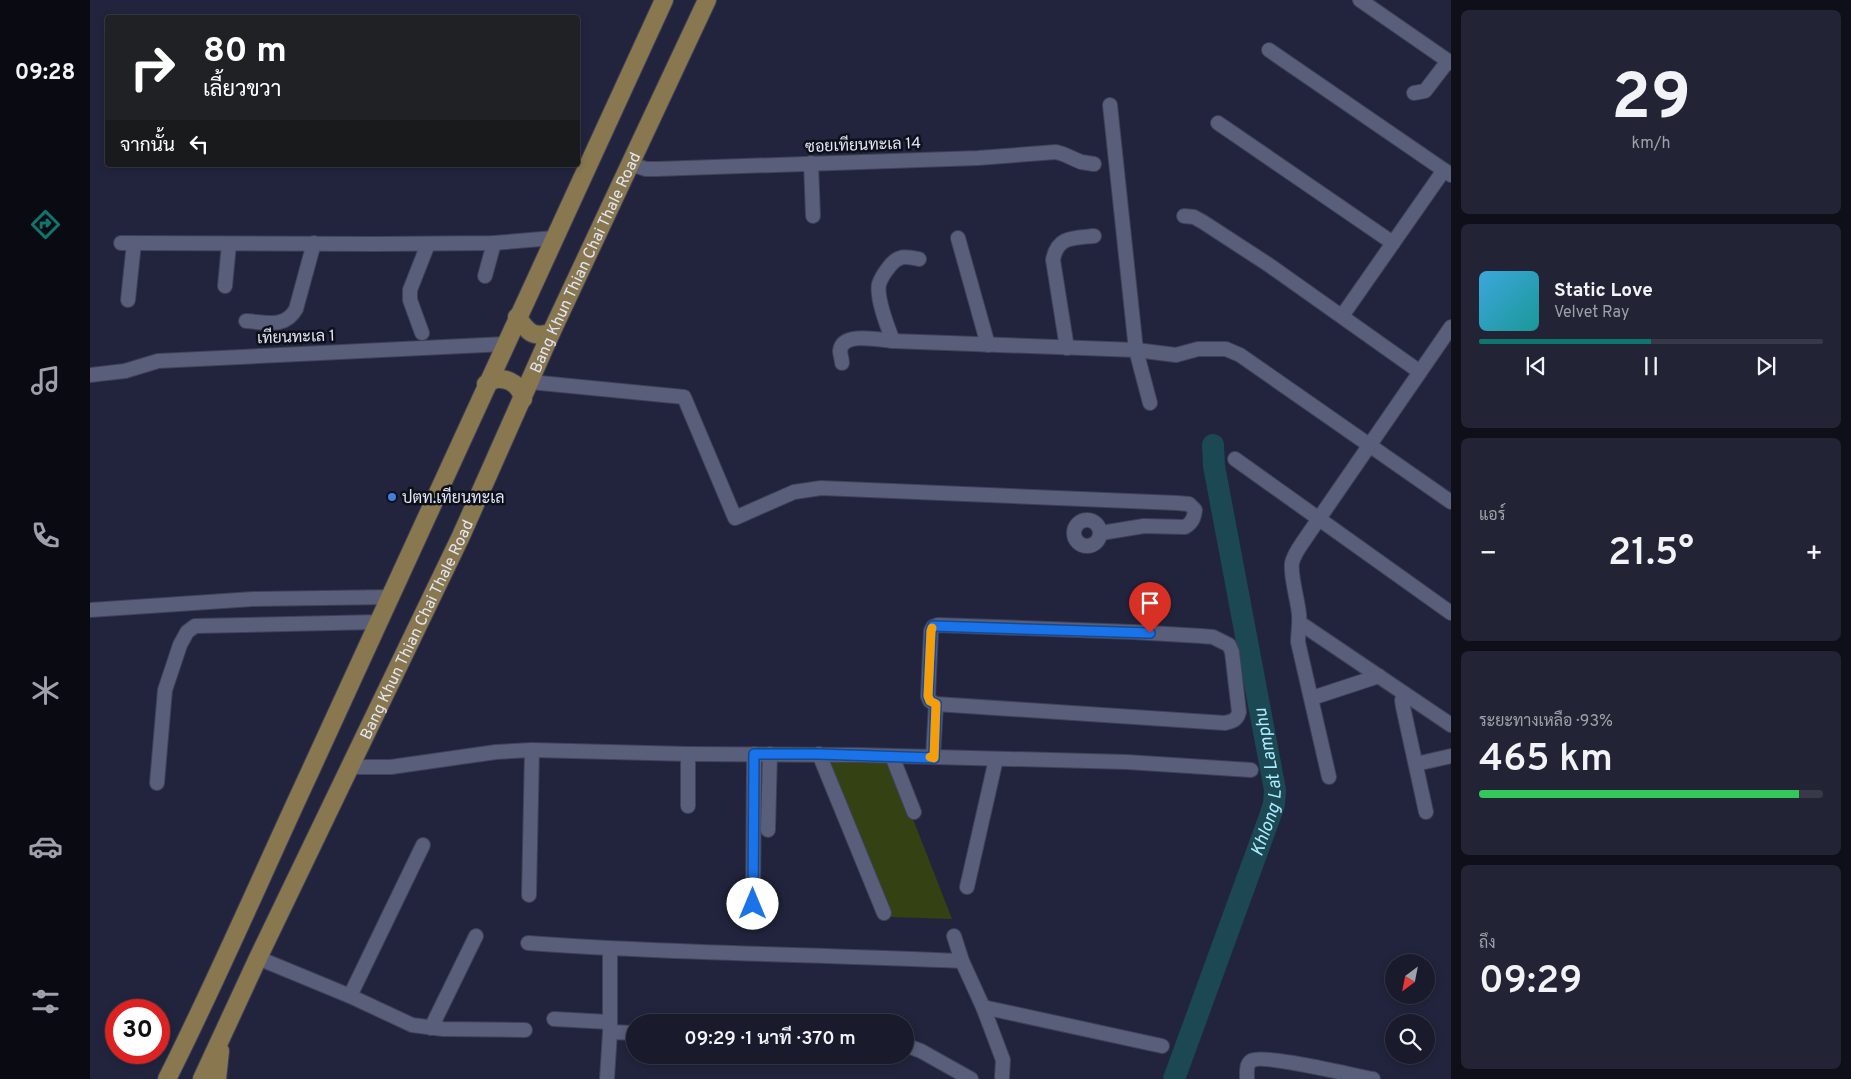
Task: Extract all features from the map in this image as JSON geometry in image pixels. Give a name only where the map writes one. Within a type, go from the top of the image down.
[{"type":"main road","points":[[166,1079],[207,997],[486,384],[664,0]]},
{"type":"main road","name":"Bang Khun Thian Chai Thale Road","points":[[202,1079],[258,958],[461,536],[551,333],[707,0]]},
{"type":"main road","points":[[517,317],[526,329],[534,335],[540,336],[551,333]]},
{"type":"main road","points":[[486,384],[497,379],[516,384],[521,389],[523,399]]},
{"type":"main road","points":[[180,1079],[202,1029],[207,997]]},
{"type":"main road","name":"Bang Khun Thian Chai Thale Road","points":[[217,1079],[221,1038]]},
{"type":"street","points":[[1360,0],[1450,62],[1425,91],[1414,94]]},
{"type":"street","points":[[1269,50],[1448,172],[1342,316]]},
{"type":"street","points":[[1110,105],[1136,350],[1150,402]]},
{"type":"street","points":[[1218,124],[1394,243]]},
{"type":"street","name":"ซอยเทียนทะเล 14","points":[[630,164],[657,169],[978,158],[1056,152],[1080,162],[1094,164]]},
{"type":"street","points":[[812,163],[814,216]]},
{"type":"street","points":[[1184,216],[1194,217],[1202,222],[1342,316],[1420,372]]},
{"type":"street","points":[[1067,348],[1052,260],[1054,252],[1060,243],[1094,236]]},
{"type":"street","points":[[128,300],[127,243],[428,244],[494,243],[554,238]]},
{"type":"street","points":[[958,238],[988,345]]},
{"type":"street","points":[[246,321],[280,323],[291,318],[296,309],[314,243]]},
{"type":"street","points":[[485,276],[494,243]]},
{"type":"street","points":[[225,286],[229,244]]},
{"type":"street","points":[[422,333],[410,300],[410,290],[428,244]]},
{"type":"street","points":[[893,341],[879,294],[879,284],[894,260],[902,256],[919,259]]},
{"type":"street","points":[[1329,777],[1298,642],[1300,623],[1291,570],[1292,562],[1318,520],[1451,326]]},
{"type":"street","points":[[842,363],[840,351],[845,342],[852,337],[893,341],[1136,350],[1176,355],[1198,349],[1226,349],[1240,355],[1369,446],[1449,496]]},
{"type":"street","name":"เทียนทะเล 1","points":[[90,375],[125,371],[158,361],[505,344]]},
{"type":"street","points":[[530,382],[684,397],[736,518],[794,492],[821,488],[1177,503],[1189,504],[1195,510],[1190,524],[1185,527],[1144,526],[1101,533]]},
{"type":"street","points":[[1235,459],[1318,520],[1451,612]]},
{"type":"street","points":[[90,610],[253,599],[391,596]]},
{"type":"street","points":[[157,783],[166,690],[180,645],[187,632],[195,626],[379,622]]},
{"type":"street","points":[[1300,623],[1451,725]]},
{"type":"street","points":[[938,625],[1134,632],[1213,637],[1229,645],[1232,652],[1239,712],[1238,717],[1233,721],[1225,723],[936,704],[930,701],[928,696],[931,631],[933,626],[938,625]]},
{"type":"street","points":[[1312,698],[1379,676]]},
{"type":"street","points":[[1406,694],[1402,700],[1403,707],[1426,812]]},
{"type":"street","points":[[934,758],[936,704]]},
{"type":"street","points":[[529,895],[532,750]]},
{"type":"street","points":[[350,767],[391,767],[496,752],[532,750],[688,754],[819,754],[1116,762],[1251,770]]},
{"type":"street","points":[[688,754],[688,806]]},
{"type":"street","points":[[753,904],[754,754]]},
{"type":"street","points":[[768,830],[770,754]]},
{"type":"street","points":[[819,754],[884,913]]},
{"type":"street","points":[[892,756],[914,812]]},
{"type":"street","points":[[1416,764],[1451,756]]},
{"type":"street","points":[[967,887],[996,759]]},
{"type":"street","points":[[350,996],[424,845]]},
{"type":"street","points":[[431,1028],[476,936]]},
{"type":"street","points":[[954,936],[962,961],[983,1006],[1003,1060],[1000,1078]]},
{"type":"street","points":[[528,944],[610,950],[865,956],[962,961]]},
{"type":"street","points":[[607,1079],[610,950]]},
{"type":"street","points":[[258,958],[350,996],[412,1025],[431,1028],[525,1030]]},
{"type":"street","points":[[983,1006],[1162,1046]]},
{"type":"street","points":[[554,1019],[626,1031]]},
{"type":"street","points":[[914,1048],[971,1079]]},
{"type":"street","points":[[1247,1079],[1248,1065],[1251,1060],[1256,1059],[1277,1060],[1373,1079]]},
{"type":"green space","points":[[828,759],[890,760],[952,919],[891,917]]},
{"type":"waterway","name":"Khlong Lat Lamphu","points":[[1174,1079],[1269,819],[1274,804],[1275,790],[1214,466],[1213,445]]},
{"type":"slow traffic","points":[[930,757],[934,758],[936,704],[930,701],[928,696],[932,628]]},
{"type":"place","name":"ปตท.เทียนทะเล","points":[[392,497]]},
{"type":"route","points":[[753,904],[754,754],[860,754],[934,758],[936,704],[930,701],[928,696],[931,631],[933,626],[1150,633]]}]
